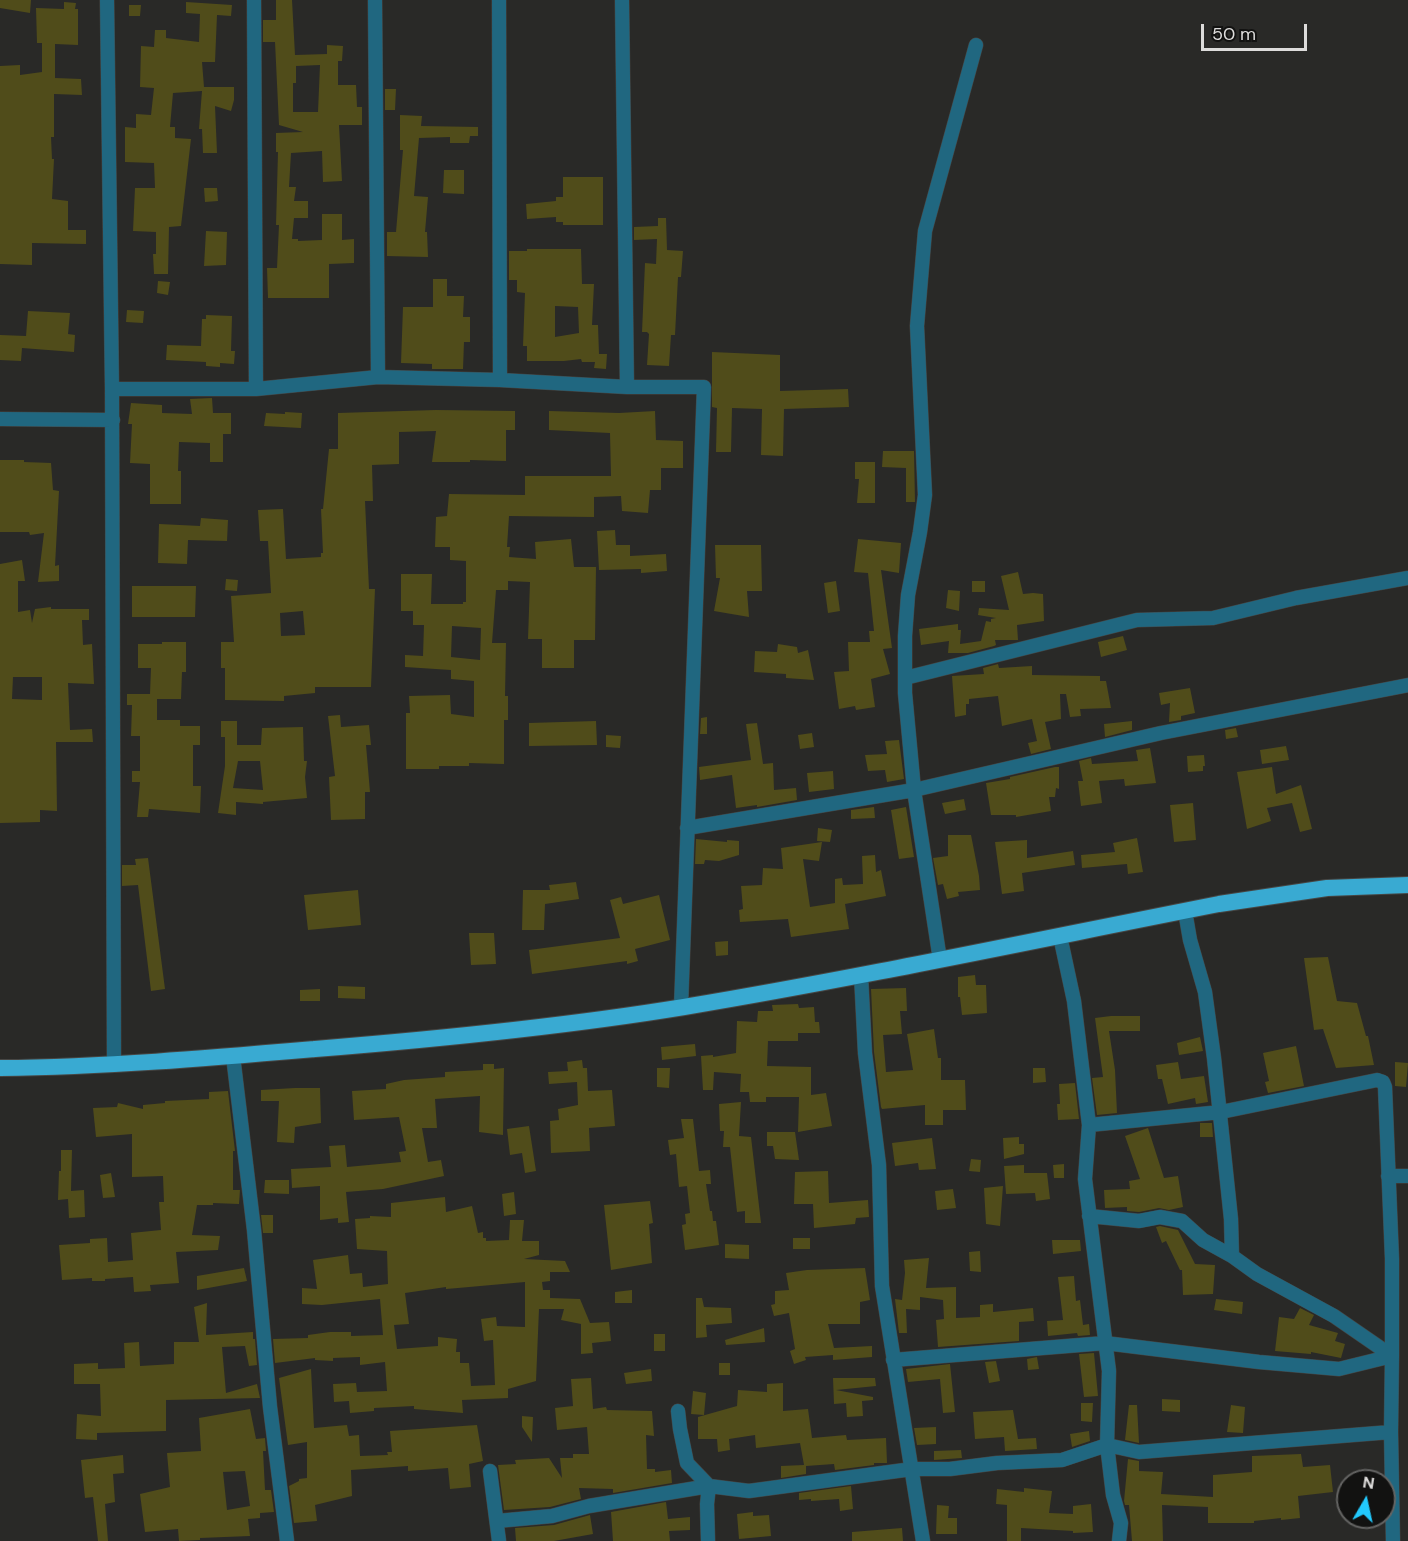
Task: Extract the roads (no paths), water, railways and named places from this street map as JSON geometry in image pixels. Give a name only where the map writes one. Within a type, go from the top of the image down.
[{"type":"highway","points":[[0,1068],[114,1065],[480,1035],[681,1007],[940,960],[1185,911],[1327,888],[1408,885]]},
{"type":"street","points":[[107,0],[112,389],[114,1065]]},
{"type":"street","points":[[254,0],[256,389]]},
{"type":"street","points":[[375,0],[378,377]]},
{"type":"street","points":[[499,0],[500,380]]},
{"type":"street","points":[[622,0],[627,387]]},
{"type":"street","points":[[940,960],[914,790],[905,678],[908,595],[925,495],[917,326],[925,231],[976,45]]},
{"type":"street","points":[[112,389],[256,389],[378,377],[500,380],[627,387],[704,387],[681,1007]]},
{"type":"street","points":[[0,419],[112,420]]},
{"type":"street","points":[[905,678],[1137,620],[1214,618],[1296,598],[1408,578]]},
{"type":"street","points":[[687,828],[914,790],[1161,733],[1408,686]]},
{"type":"street","points":[[1185,911],[1190,940],[1205,992],[1221,1112],[1231,1219],[1232,1256]]},
{"type":"street","points":[[1060,936],[1074,1001],[1089,1125],[1085,1179],[1109,1371],[1107,1444],[1113,1495],[1121,1523],[1119,1541]]},
{"type":"street","points":[[861,975],[865,1053],[879,1166],[882,1286],[923,1541]]},
{"type":"street","points":[[233,1056],[255,1230],[270,1407],[287,1541]]},
{"type":"street","points":[[1089,1125],[1221,1112],[1377,1080],[1383,1082],[1392,1259],[1391,1432],[1394,1541]]},
{"type":"street","points":[[1388,1176],[1408,1176]]},
{"type":"street","points":[[1089,1216],[1139,1221],[1160,1217],[1182,1221],[1203,1240],[1232,1256],[1257,1274],[1334,1316],[1392,1356]]},
{"type":"street","points":[[893,1360],[1105,1343],[1259,1362],[1339,1369],[1392,1356]]},
{"type":"street","points":[[678,1411],[687,1463],[709,1486]]},
{"type":"street","points":[[497,1521],[552,1516],[589,1506],[709,1486],[749,1491],[912,1469],[950,1469],[998,1463],[1062,1460],[1107,1444],[1139,1452],[1391,1432]]},
{"type":"street","points":[[490,1471],[499,1541]]},
{"type":"street","points":[[708,1541],[709,1486]]}]
